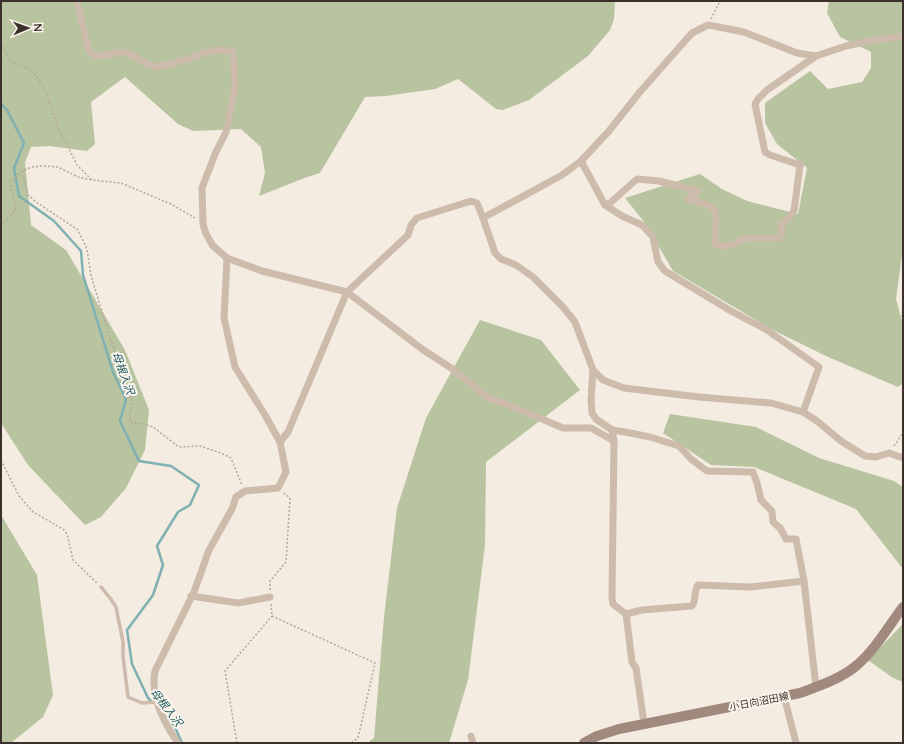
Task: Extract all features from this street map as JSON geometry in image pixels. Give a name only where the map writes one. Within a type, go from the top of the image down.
[{"type":"main road","name":"小日向沼田線","points":[[584,743],[597,736],[619,729],[800,693],[816,687],[840,676],[855,666],[870,652],[903,608]]},
{"type":"street","points":[[77,1],[89,51],[95,56],[128,52],[147,64],[156,66],[172,64],[214,50],[232,51],[234,59],[235,88],[226,132],[215,154],[202,188],[203,224],[206,234],[213,246],[227,258],[262,271],[347,292],[422,349],[454,370],[487,397],[562,428],[591,428],[614,441]]},
{"type":"street","points":[[484,218],[562,175],[581,161],[609,131],[639,93],[692,33],[708,25],[744,32],[797,53],[816,56]]},
{"type":"street","points":[[606,205],[636,179],[659,180],[698,191],[688,199],[705,204],[714,210],[716,215],[714,236],[716,245],[733,245],[746,238],[780,238],[782,233],[781,224],[789,218],[794,211],[800,165],[765,152],[755,104],[758,99],[767,90],[816,56],[869,40],[903,36]]},
{"type":"street","points":[[581,161],[606,205],[622,216],[642,225],[653,237],[658,262],[665,271],[731,311],[767,330],[819,367],[803,412]]},
{"type":"street","points":[[280,442],[288,432],[347,292],[408,234],[411,225],[417,218],[471,201],[477,203],[484,218],[495,253],[500,259],[516,265],[533,277],[563,307],[575,322],[592,370],[591,400],[592,412],[596,419],[612,430],[650,437],[679,446],[691,459],[707,471],[753,472],[761,500],[772,511],[773,522],[780,528],[786,539],[796,538],[804,581],[816,687]]},
{"type":"street","points":[[178,743],[169,730],[157,702],[154,680],[155,671],[191,596],[209,550],[232,509],[236,497],[244,491],[278,488],[286,472],[280,442],[235,367],[224,318],[227,258]]},
{"type":"street","points":[[592,370],[603,380],[624,388],[699,397],[771,403],[803,412],[817,421],[840,440],[865,456],[876,457],[890,453],[903,458]]},
{"type":"street","points":[[612,430],[614,441],[612,598],[613,604],[626,614],[632,662],[636,668],[644,723]]},
{"type":"street","points":[[626,614],[642,610],[692,606],[695,603],[695,589],[698,585],[751,587],[804,581]]},
{"type":"street","points":[[191,596],[238,603],[270,597]]},
{"type":"street","points":[[784,696],[796,743]]},
{"type":"lane","points":[[101,587],[116,607],[123,642],[128,697],[142,703],[157,702]]},
{"type":"path","points":[[708,25],[720,1]]},
{"type":"path","points":[[1,43],[9,60],[31,70],[43,85],[59,129],[77,165],[92,180]]},
{"type":"path","points":[[1,224],[13,214],[16,208],[10,182],[22,172],[32,167],[58,167],[78,177],[121,183],[171,204],[203,224]]},
{"type":"path","points":[[22,172],[28,195],[78,230],[87,249],[91,276],[111,340],[133,402],[129,418],[132,423],[144,424],[153,427],[179,447],[200,446],[231,458],[244,491]]},
{"type":"path","points":[[903,307],[903,323]]},
{"type":"path","points":[[890,453],[903,433]]},
{"type":"path","points":[[1,460],[19,496],[33,512],[67,534],[73,560],[101,587]]},
{"type":"path","points":[[237,743],[225,671],[272,616],[270,581],[286,562],[290,498],[278,488]]},
{"type":"path","points":[[272,616],[375,663],[358,738],[351,743]]},
{"type":"green space","points":[[1,1],[615,1],[614,19],[610,30],[588,56],[529,100],[503,110],[496,109],[458,79],[435,89],[386,96],[365,97],[320,173],[259,196],[265,173],[261,147],[241,129],[193,131],[178,124],[125,77],[91,102],[95,144],[87,151],[49,146],[31,147],[25,162],[31,225],[66,250],[125,350],[149,410],[145,450],[126,488],[101,517],[85,525],[28,465],[1,423]]},
{"type":"green space","points":[[829,1],[903,1],[903,248],[896,299],[903,325],[903,383],[898,387],[826,356],[773,330],[673,271],[645,223],[625,198],[700,174],[722,189],[747,201],[798,214],[807,168],[777,144],[765,123],[765,103],[810,71],[828,89],[862,82],[871,68],[871,52],[840,37],[827,13]]},
{"type":"green space","points":[[480,320],[541,340],[580,390],[486,462],[485,545],[468,680],[449,743],[367,743],[374,738],[384,617],[397,508],[426,418]]},
{"type":"green space","points":[[670,414],[756,427],[819,458],[894,481],[903,487],[903,569],[856,509],[754,467],[711,465],[663,433]]},
{"type":"green space","points":[[1,515],[37,575],[53,695],[43,717],[11,743],[1,743]]},
{"type":"green space","points":[[903,624],[903,682],[893,678],[868,660]]},
{"type":"waterway","name":"母根入沢","points":[[1,104],[7,110],[24,143],[14,168],[19,196],[54,221],[81,251],[83,275],[113,372],[126,399],[120,421],[139,461],[171,466],[199,485],[190,505],[178,512],[157,546],[163,565],[153,595],[127,630],[132,664],[148,698],[152,702]]},
{"type":"waterway","name":"母根入沢","points":[[166,717],[174,725],[182,743]]}]
